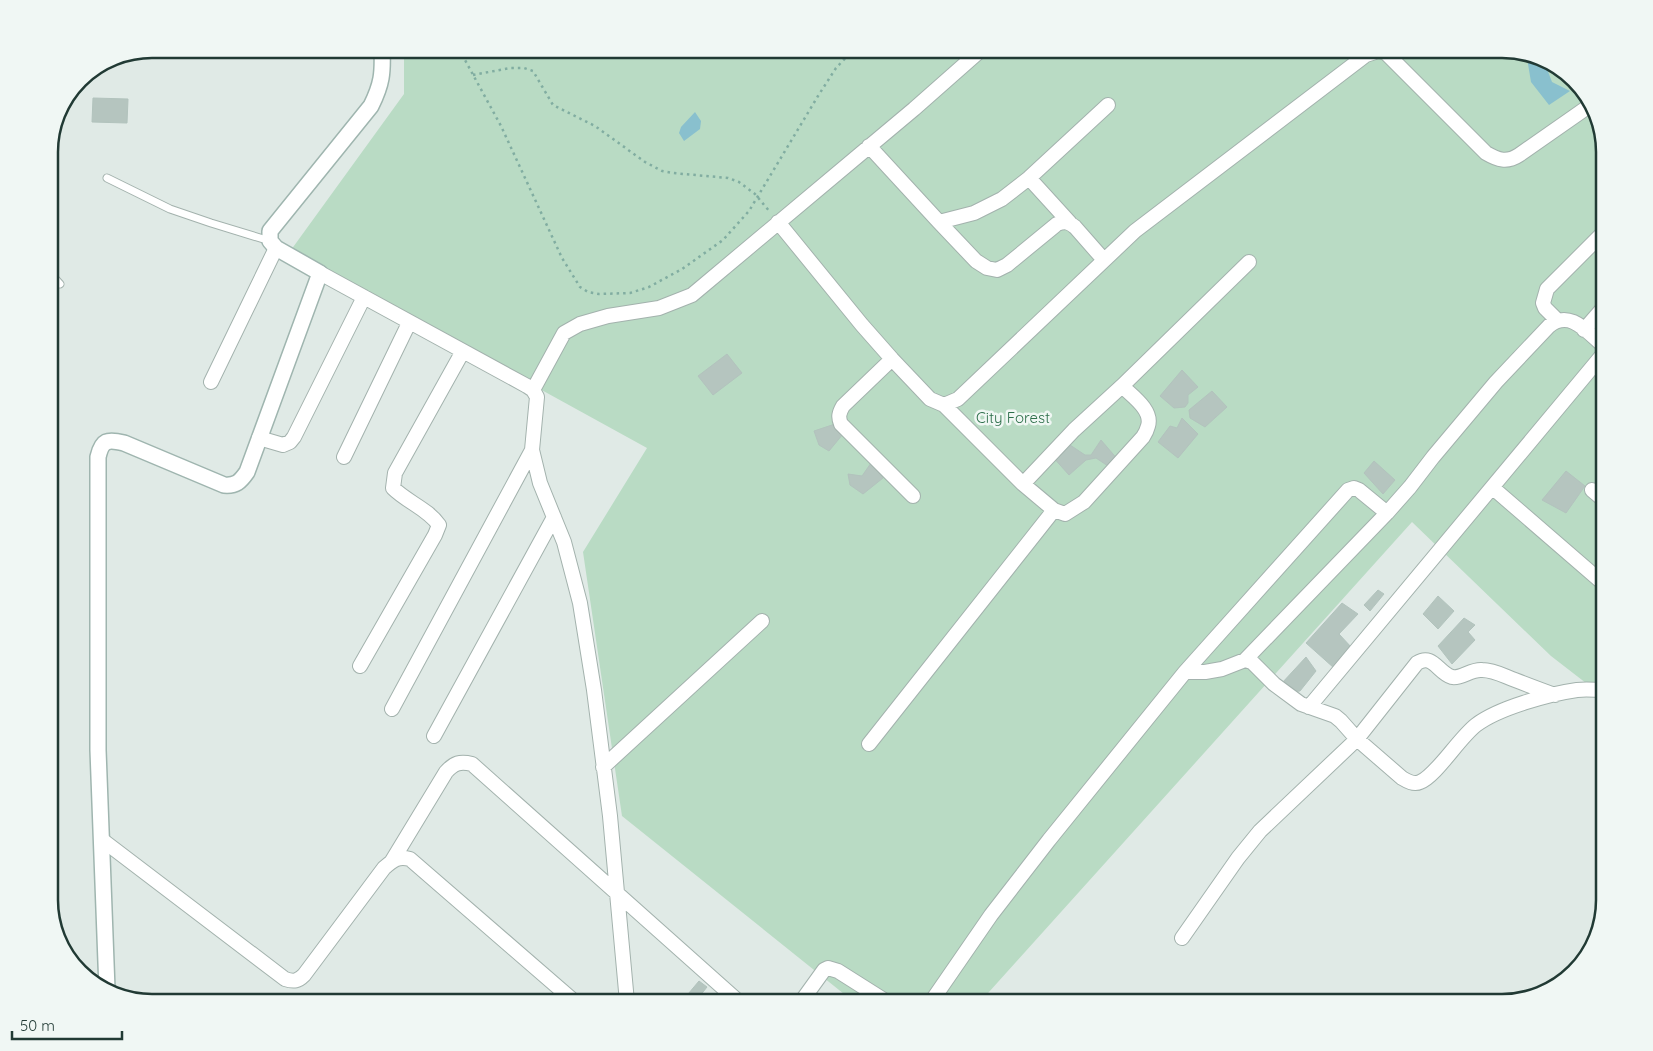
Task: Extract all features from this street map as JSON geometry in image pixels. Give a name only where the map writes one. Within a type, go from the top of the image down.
[{"type":"street","points":[[210,382],[273,244],[270,232],[371,106],[378,93],[383,74],[382,58]]},
{"type":"street","points":[[533,390],[564,334],[580,324],[608,316],[659,308],[692,295],[774,217],[869,146],[972,58]]},
{"type":"street","points":[[944,406],[958,399],[1104,260],[1166,206],[1362,58]]},
{"type":"street","points":[[1392,58],[1486,153],[1496,159],[1512,160],[1585,109]]},
{"type":"street","points":[[939,222],[974,213],[1002,199],[1029,178],[1108,105]]},
{"type":"street","points":[[869,146],[976,261],[987,268],[997,270],[1007,265],[1057,224],[1070,223]]},
{"type":"street","points":[[1029,178],[1104,260]]},
{"type":"street","points":[[774,217],[862,325],[930,399],[944,406],[1023,484],[1054,510],[1065,514],[1084,502],[1143,437],[1149,425],[1149,417],[1144,407],[1122,386]]},
{"type":"street","points":[[1557,320],[1542,303],[1544,296],[1548,289],[1596,240]]},
{"type":"street","points":[[273,244],[409,323],[533,390],[537,397],[532,450],[540,483],[572,567],[580,604],[603,767],[626,994]]},
{"type":"street","points":[[1023,484],[1074,430],[1250,262]]},
{"type":"street","points":[[107,982],[98,750],[98,458],[101,447],[106,442],[113,440],[224,486],[233,486],[240,482],[247,472],[320,273]]},
{"type":"street","points":[[260,438],[283,445],[290,442],[294,437],[364,297]]},
{"type":"street","points":[[1584,330],[1596,316]]},
{"type":"street","points":[[1185,672],[1205,672],[1222,669],[1245,660],[1387,513],[1496,382],[1549,326],[1557,320],[1566,319],[1596,340]]},
{"type":"street","points":[[344,457],[409,323]]},
{"type":"street","points":[[360,666],[439,525],[434,518],[400,496],[393,488],[393,482],[395,473],[463,351]]},
{"type":"street","points":[[892,359],[843,406],[838,418],[841,424],[914,496]]},
{"type":"street","points":[[1309,707],[1596,363]]},
{"type":"street","points":[[392,709],[532,450]]},
{"type":"street","points":[[937,994],[991,915],[1185,672],[1348,490],[1354,488],[1359,490],[1387,513]]},
{"type":"street","points":[[1493,488],[1596,577]]},
{"type":"street","points":[[1592,490],[1596,493]]},
{"type":"street","points":[[868,744],[1054,510]]},
{"type":"street","points":[[434,736],[554,517]]},
{"type":"street","points":[[603,767],[762,621]]},
{"type":"street","points":[[1245,660],[1252,662],[1274,684],[1301,704],[1334,716],[1357,739],[1402,778],[1411,783],[1419,783],[1434,770],[1463,736],[1482,721],[1503,710],[1578,690],[1596,690]]},
{"type":"street","points":[[1182,938],[1238,858],[1260,831],[1357,739],[1421,660],[1432,661],[1454,678],[1470,671],[1490,671],[1555,695]]},
{"type":"street","points":[[392,861],[446,772],[453,764],[463,762],[472,764],[730,994]]},
{"type":"street","points":[[101,838],[285,979],[292,982],[299,980],[304,975],[384,868],[392,861],[401,857],[410,859],[566,994]]},
{"type":"street","points":[[807,994],[824,970],[828,968],[838,971],[874,994]]},
{"type":"lane","points":[[107,178],[170,209],[273,244]]},
{"type":"path","points":[[464,58],[501,126],[562,258],[575,281],[588,292],[599,294],[630,293],[649,287],[674,274],[722,240],[749,211],[818,96],[836,68],[845,58]]},
{"type":"path","points":[[473,75],[510,68],[524,68],[533,71],[553,105],[595,126],[645,162],[673,173],[728,178],[739,182],[758,197],[774,217]]},
{"type":"green space","name":"City Forest","points":[[404,58],[1514,58],[1532,62],[1543,67],[1564,81],[1580,99],[1591,121],[1595,139],[1596,691],[1551,656],[1412,522],[987,994],[844,994],[622,816],[583,552],[647,448],[291,250],[404,94]]},
{"type":"water","points":[[1527,61],[1547,69],[1552,82],[1570,91],[1549,105],[1531,82]]},
{"type":"water","points":[[695,112],[701,121],[700,129],[684,141],[679,133],[681,127]]},
{"type":"building","points":[[93,98],[128,99],[127,123],[92,122]]},
{"type":"building","points":[[727,354],[742,373],[713,395],[698,376]]},
{"type":"building","points":[[1182,370],[1198,387],[1188,395],[1188,403],[1185,407],[1174,408],[1160,396]]},
{"type":"building","points":[[1212,391],[1227,407],[1205,427],[1190,418],[1189,410]]},
{"type":"building","points":[[1182,418],[1198,434],[1178,458],[1158,442],[1170,426],[1177,428]]},
{"type":"building","points":[[835,424],[843,434],[829,451],[819,445],[814,431]]},
{"type":"building","points":[[1101,440],[1119,461],[1111,468],[1096,458],[1086,460],[1069,475],[1052,456],[1070,445],[1085,455],[1091,455]]},
{"type":"building","points":[[1374,461],[1395,480],[1383,494],[1364,473]]},
{"type":"building","points":[[871,463],[883,478],[863,494],[850,485],[848,474],[862,476]]},
{"type":"building","points":[[1566,471],[1585,486],[1566,513],[1542,500]]},
{"type":"building","points":[[1378,590],[1384,594],[1370,611],[1364,605]]},
{"type":"building","points":[[1438,596],[1454,611],[1438,629],[1423,614]]},
{"type":"building","points":[[1342,603],[1358,614],[1339,634],[1352,648],[1334,668],[1306,643]]},
{"type":"building","points":[[1464,618],[1475,625],[1468,632],[1475,640],[1452,664],[1438,646]]},
{"type":"building","points":[[1306,657],[1316,671],[1300,691],[1292,692],[1282,683]]},
{"type":"building","points":[[699,981],[707,987],[701,994],[688,994]]}]
